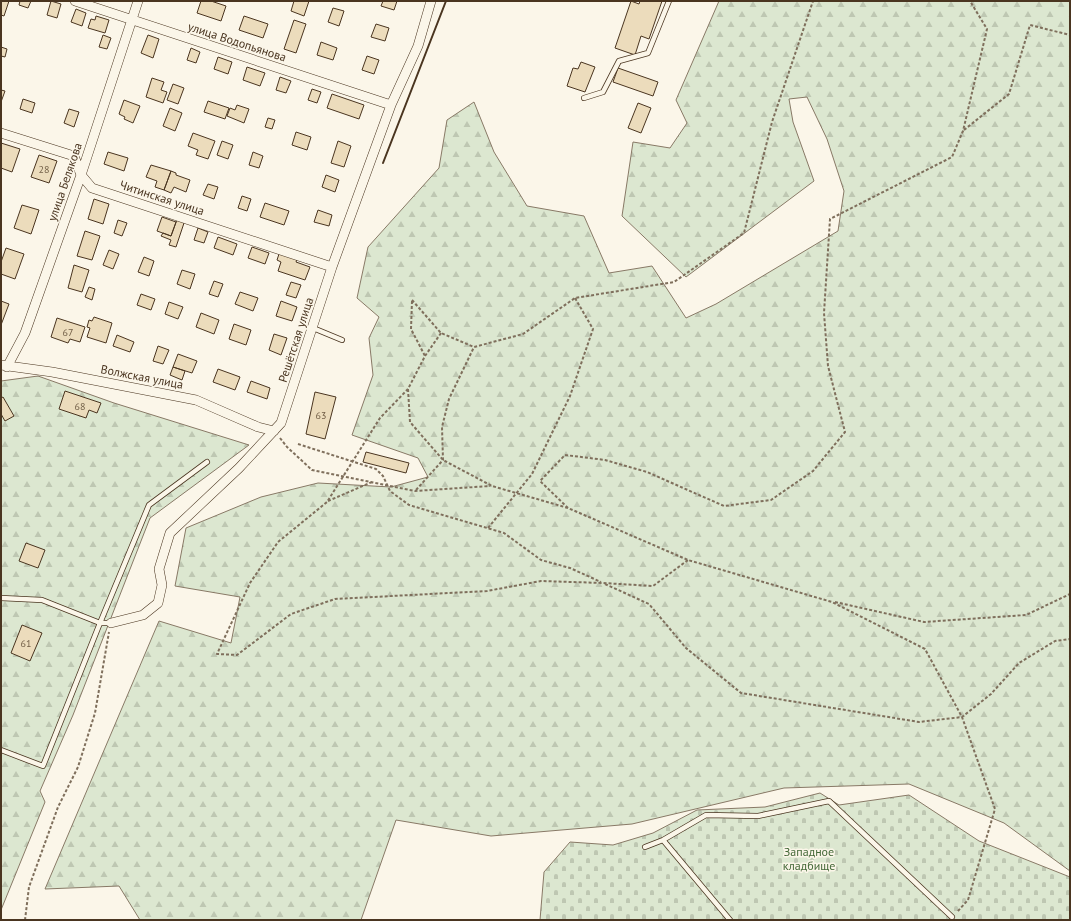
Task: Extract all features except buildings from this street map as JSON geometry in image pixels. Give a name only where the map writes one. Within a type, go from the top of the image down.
[{"type":"street","name":"улица Водопьянова","points":[[75,1],[391,105]]},
{"type":"street","name":"улица Белякова","points":[[4,366],[25,333],[81,174],[138,1]]},
{"type":"street","name":"Решётская улица","points":[[111,623],[143,615],[158,603],[162,585],[159,569],[170,533],[239,468],[281,424],[314,328],[332,266],[391,105],[418,46],[431,1]]},
{"type":"street","name":"Читинская улица","points":[[1,133],[74,156],[81,174],[92,188],[332,266]]},
{"type":"street","name":"Волжская улица","points":[[4,366],[52,372],[196,400],[258,427],[274,431]]},
{"type":"lane","points":[[584,98],[603,92],[619,61],[648,53],[669,1]]},
{"type":"lane","points":[[314,328],[342,340]]},
{"type":"lane","points":[[1,750],[43,766],[149,505],[207,462]]},
{"type":"lane","points":[[1,598],[42,600],[100,623],[111,623]]},
{"type":"lane","points":[[645,847],[663,840],[706,815],[758,816],[829,801],[952,917]]},
{"type":"lane","points":[[663,840],[730,920]]},
{"type":"path","points":[[425,356],[411,329],[412,300],[441,333],[474,347],[523,334],[575,298],[674,282],[744,233],[772,122],[813,1]]},
{"type":"path","points":[[568,508],[540,481],[565,455],[605,460],[647,472],[724,506],[771,500],[813,471],[845,432],[828,366],[824,313],[830,219],[952,156],[964,131],[987,28],[970,1]]},
{"type":"path","points":[[964,131],[1009,94],[1030,25],[1070,35]]},
{"type":"path","points":[[488,528],[532,474],[570,396],[594,329],[575,298]]},
{"type":"path","points":[[327,502],[380,418],[408,388],[425,356],[441,333]]},
{"type":"path","points":[[415,491],[443,460],[442,427],[449,399],[474,347]]},
{"type":"path","points":[[408,388],[410,422],[443,460],[492,486],[568,508],[688,560],[832,602],[924,622],[1026,615],[1070,594]]},
{"type":"path","points":[[274,431],[287,447],[312,470],[415,491],[492,486]]},
{"type":"path","points":[[298,444],[376,469],[384,476],[390,491],[409,505],[504,534],[541,560],[570,568],[649,604],[686,648],[741,693],[919,722],[962,717],[991,694],[1019,663],[1055,641],[1070,639]]},
{"type":"path","points":[[372,482],[327,502],[278,542],[250,583],[217,654],[237,655],[291,614],[335,599],[487,591],[542,582],[603,583],[652,586],[688,560]]},
{"type":"path","points":[[832,602],[925,649],[962,717],[995,809],[968,900],[952,917]]},
{"type":"path","points":[[25,920],[29,887],[58,807],[78,767],[95,713],[111,623]]},
{"type":"green space","points":[[719,1],[1070,1],[1070,871],[1004,823],[909,784],[784,788],[632,824],[491,836],[396,820],[361,920],[140,920],[119,886],[45,889],[159,621],[231,643],[240,597],[175,586],[186,528],[261,497],[318,483],[391,487],[428,477],[418,458],[352,435],[373,375],[369,338],[379,317],[357,298],[368,247],[439,168],[447,120],[474,102],[494,152],[527,206],[584,216],[609,273],[652,266],[686,318],[716,304],[838,231],[844,191],[827,139],[807,97],[789,99],[793,122],[814,181],[686,277],[622,216],[633,142],[670,148],[687,123],[676,100]]},
{"type":"green space","points":[[38,376],[114,403],[249,445],[150,518],[73,715],[40,791],[45,802],[1,910],[1,381]]},
{"type":"green space","name":"Западное кладбище","points":[[820,793],[839,805],[909,795],[979,841],[1070,877],[1070,920],[540,920],[544,872],[570,842],[613,845],[653,833],[697,810],[765,807]]},
{"type":"wall","points":[[383,163],[446,1]]}]
